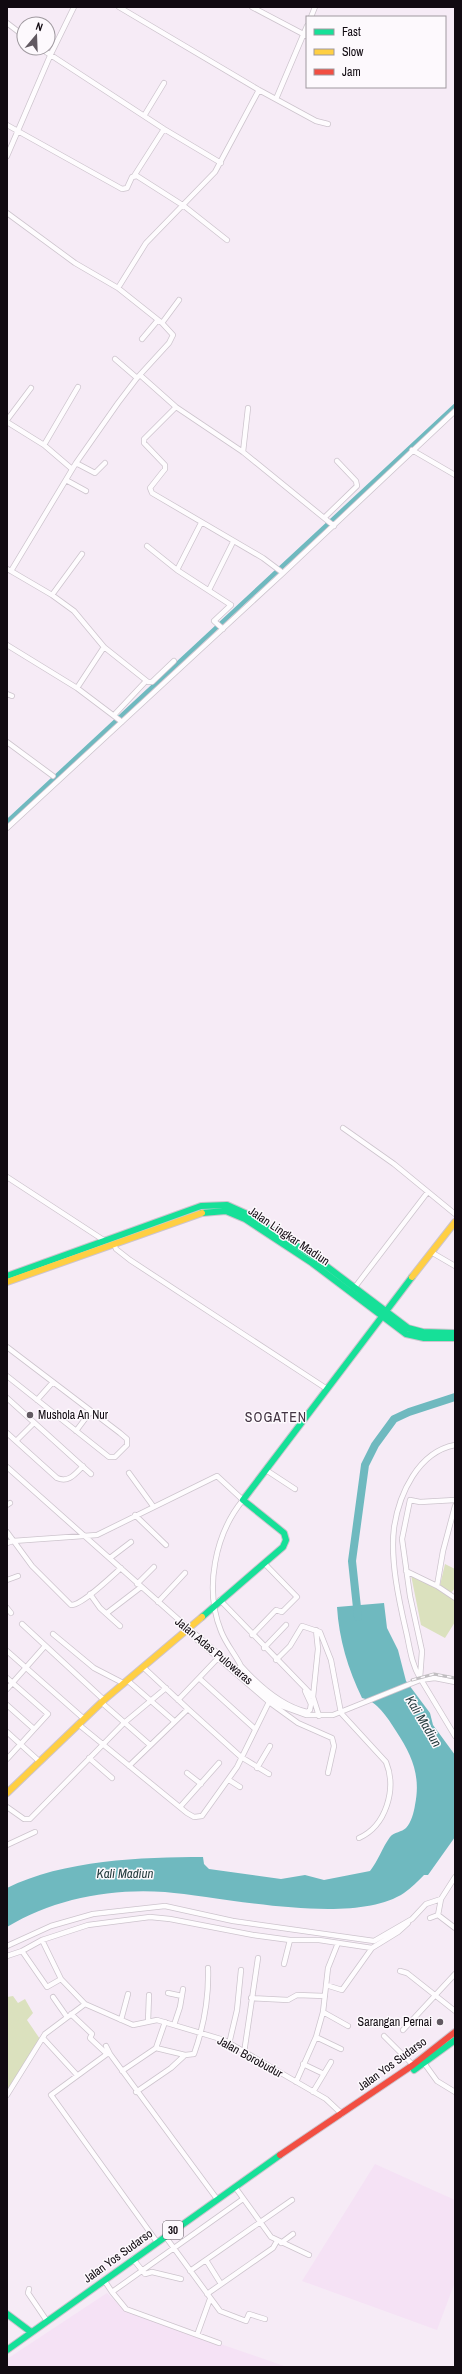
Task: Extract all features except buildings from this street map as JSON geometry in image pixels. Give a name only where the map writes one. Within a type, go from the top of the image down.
[{"type":"main road","name":"Jalan Lingkar Madiun","points":[[7,1282],[105,1241],[201,1206],[216,1204],[227,1205],[247,1214],[300,1248],[355,1287],[406,1334],[414,1336],[455,1338]]},
{"type":"main road","name":"Jalan Lingkar Madiun","points":[[7,1276],[33,1270],[114,1244],[206,1212],[226,1211],[246,1219],[383,1313],[414,1330],[455,1333]]},
{"type":"main road","points":[[7,1793],[102,1701],[283,1548],[286,1543],[286,1535],[243,1500],[383,1313],[455,1222]]},
{"type":"main road","name":"Jalan Yos Sudarso","points":[[342,2114],[353,2111],[424,2063],[431,2053],[455,2032]]},
{"type":"main road","name":"Jalan Yos Sudarso","points":[[7,2350],[304,2138],[431,2053],[455,2040]]},
{"type":"main road","points":[[7,2314],[31,2332]]},
{"type":"street","points":[[56,44],[74,7]]},
{"type":"street","points":[[119,7],[259,90],[316,121],[328,124]]},
{"type":"street","points":[[252,7],[305,35],[276,99]]},
{"type":"street","points":[[7,23],[16,30]]},
{"type":"street","points":[[7,156],[50,56],[164,130],[221,163]]},
{"type":"street","points":[[144,116],[164,83]]},
{"type":"street","points":[[118,288],[146,243],[210,179],[221,163],[259,90]]},
{"type":"street","points":[[7,125],[122,189],[127,188],[164,130]]},
{"type":"street","points":[[134,176],[137,176],[184,206],[227,240]]},
{"type":"street","points":[[7,213],[75,263],[118,288],[171,332],[172,338],[138,377],[76,463],[9,570],[52,595],[74,611],[104,647],[146,681],[152,682],[174,661]]},
{"type":"street","points":[[142,339],[160,322],[179,300]]},
{"type":"street","points":[[115,359],[176,407],[243,452],[333,525]]},
{"type":"street","points":[[44,445],[78,387]]},
{"type":"street","points":[[31,388],[7,421],[44,445],[72,469]]},
{"type":"street","points":[[176,407],[144,439],[144,443],[165,465],[150,491],[282,572]]},
{"type":"street","points":[[243,452],[248,408]]},
{"type":"street","points":[[7,828],[455,411]]},
{"type":"street","points":[[412,450],[455,475]]},
{"type":"street","points":[[327,519],[357,486],[356,481],[337,461]]},
{"type":"street","points":[[76,463],[95,473],[105,463]]},
{"type":"street","points":[[66,480],[86,491]]},
{"type":"street","points":[[177,570],[201,523]]},
{"type":"street","points":[[209,590],[233,542]]},
{"type":"street","points":[[148,546],[177,570],[231,605],[214,622],[222,628]]},
{"type":"street","points":[[52,595],[82,554]]},
{"type":"street","points":[[7,645],[77,688],[116,715],[122,721]]},
{"type":"street","points":[[77,688],[104,647]]},
{"type":"street","points":[[116,715],[146,681]]},
{"type":"street","points":[[7,742],[53,776]]},
{"type":"street","points":[[343,1128],[394,1164],[427,1193],[455,1214]]},
{"type":"street","points":[[7,1177],[105,1241]]},
{"type":"street","points":[[355,1287],[427,1193]]},
{"type":"street","points":[[114,1244],[116,1249],[130,1260],[327,1389]]},
{"type":"street","points":[[431,1252],[455,1266]]},
{"type":"street","points":[[7,1376],[109,1457],[115,1457],[127,1445],[127,1439],[53,1382],[8,1350]]},
{"type":"street","points":[[37,1400],[53,1382]]},
{"type":"street","points":[[7,1398],[91,1474]]},
{"type":"street","points":[[76,1431],[91,1411]]},
{"type":"street","points":[[16,1441],[34,1423]]},
{"type":"street","points":[[7,1433],[57,1478],[70,1478],[83,1466]]},
{"type":"street","points":[[455,1445],[437,1451],[427,1458],[415,1472],[407,1486],[394,1528],[399,1599],[410,1656],[420,1679],[455,1736]]},
{"type":"street","name":"Jalan Adas Pulowaras","points":[[7,1467],[86,1536],[139,1586],[219,1657],[279,1704],[299,1714],[319,1716],[340,1713],[420,1679],[435,1678],[455,1682]]},
{"type":"street","points":[[266,1470],[295,1489]]},
{"type":"street","points":[[129,1473],[153,1506]]},
{"type":"street","points":[[7,1543],[13,1541],[97,1535],[153,1506],[217,1476],[243,1500],[228,1522],[218,1548],[214,1578],[218,1602],[216,1613],[221,1631],[241,1666],[274,1697],[295,1708],[309,1712],[310,1704],[302,1686]]},
{"type":"street","points":[[420,1679],[422,1651],[406,1571],[402,1539],[410,1500],[420,1502],[455,1500]]},
{"type":"street","points":[[437,1586],[455,1506]]},
{"type":"street","points":[[135,1515],[166,1545]]},
{"type":"street","points":[[7,1532],[32,1566],[68,1604],[76,1605],[120,1568]]},
{"type":"street","points":[[110,1558],[131,1542]]},
{"type":"street","points":[[252,1635],[276,1610],[282,1612],[297,1597],[264,1563]]},
{"type":"street","points":[[106,1613],[139,1586],[154,1567]]},
{"type":"street","points":[[406,1571],[437,1586],[455,1598]]},
{"type":"street","points":[[158,1602],[185,1573]]},
{"type":"street","points":[[7,1580],[18,1576]]},
{"type":"street","points":[[90,1594],[106,1613],[120,1626]]},
{"type":"street","points":[[218,1602],[313,1697]]},
{"type":"street","points":[[7,1608],[11,1612]]},
{"type":"street","points":[[22,1624],[124,1723],[150,1745]]},
{"type":"street","points":[[264,1648],[286,1625]]},
{"type":"street","points":[[276,1660],[290,1646],[302,1626],[320,1632],[326,1643],[331,1660],[340,1713],[382,1755],[389,1770],[390,1791],[383,1815],[374,1829],[359,1838]]},
{"type":"street","points":[[316,1630],[318,1650],[313,1697],[319,1716]]},
{"type":"street","points":[[53,1634],[94,1668],[125,1681],[152,1700],[174,1721]]},
{"type":"street","points":[[7,1689],[45,1646]]},
{"type":"street","points":[[7,1651],[83,1718]]},
{"type":"street","points":[[178,1700],[200,1679],[219,1657],[269,1702],[298,1723],[332,1738],[334,1746],[328,1773]]},
{"type":"street","points":[[237,1670],[241,1666]]},
{"type":"street","points":[[143,1667],[241,1757],[269,1774]]},
{"type":"street","points":[[7,1678],[48,1714],[7,1759]]},
{"type":"street","points":[[200,1679],[254,1728]]},
{"type":"street","points":[[7,1807],[24,1819],[30,1819],[124,1723],[166,1688]]},
{"type":"street","points":[[78,1724],[194,1817],[202,1816],[229,1780],[254,1728],[269,1702]]},
{"type":"street","points":[[7,1705],[34,1729]]},
{"type":"street","points":[[129,1766],[188,1709]]},
{"type":"street","points":[[7,1732],[40,1762]]},
{"type":"street","points":[[257,1768],[270,1746]]},
{"type":"street","points":[[89,1758],[112,1778]]},
{"type":"street","points":[[180,1807],[219,1763]]},
{"type":"street","points":[[187,1773],[201,1784]]},
{"type":"street","points":[[229,1780],[240,1787]]},
{"type":"street","points":[[7,1845],[35,1832]]},
{"type":"street","points":[[326,1985],[342,1990],[372,1948],[398,1932],[426,1904],[437,1900],[455,1877]]},
{"type":"street","points":[[437,1900],[438,1915],[455,1928]]},
{"type":"street","points":[[7,1946],[50,1926],[93,1914],[165,1906],[233,1920],[347,1936],[370,1941],[380,1938],[412,1919]]},
{"type":"street","points":[[430,1918],[438,1915]]},
{"type":"street","points":[[7,1956],[22,1951],[42,1940],[88,1925],[150,1917],[170,1919],[253,1935],[290,1940],[338,1943],[372,1948]]},
{"type":"street","points":[[7,2095],[43,2038],[51,2029],[85,2004],[61,1979],[42,1940]]},
{"type":"street","points":[[284,1964],[290,1940]]},
{"type":"street","points":[[296,2082],[316,2038],[323,2012],[328,1968],[338,1943]]},
{"type":"street","points":[[22,1951],[47,1987],[61,1979]]},
{"type":"street","points":[[244,2053],[258,1958]]},
{"type":"street","points":[[156,2048],[185,2055],[194,2054],[201,2032],[207,2004],[208,1968]]},
{"type":"street","points":[[229,2044],[237,2010],[241,1970]]},
{"type":"street","points":[[400,1971],[407,1973],[455,2011]]},
{"type":"street","points":[[403,2030],[455,1974]]},
{"type":"street","points":[[174,2025],[183,1989]]},
{"type":"street","points":[[168,1993],[182,1996]]},
{"type":"street","points":[[121,2020],[128,1994]]},
{"type":"street","points":[[148,2022],[149,1995]]},
{"type":"street","points":[[252,1998],[288,2000],[297,1995],[325,1996]]},
{"type":"street","points":[[53,1997],[69,2015],[92,2034],[90,2038],[108,2054],[122,2071],[136,2092],[217,2199]]},
{"type":"street","name":"Jalan Borobudur","points":[[85,2004],[133,2025],[154,2020],[201,2032],[229,2044],[326,2099],[342,2114]]},
{"type":"street","points":[[323,2012],[348,2026]]},
{"type":"street","points":[[122,2071],[156,2048],[165,2022]]},
{"type":"street","points":[[384,2036],[413,2065]]},
{"type":"street","points":[[43,2038],[77,2075]]},
{"type":"street","points":[[316,2038],[341,2049]]},
{"type":"street","points":[[106,2046],[108,2054]]},
{"type":"street","points":[[108,2054],[77,2075],[52,2095],[157,2242]]},
{"type":"street","points":[[136,2092],[185,2055]]},
{"type":"street","points":[[313,2092],[331,2062]]},
{"type":"street","points":[[424,2063],[437,2081],[455,2092]]},
{"type":"street","points":[[303,2064],[324,2074]]},
{"type":"street","points":[[235,2187],[271,2237],[309,2255]]},
{"type":"street","points":[[112,2292],[243,2199]]},
{"type":"street","points":[[190,2271],[292,2200]]},
{"type":"street","points":[[207,2294],[279,2242],[293,2234]]},
{"type":"street","points":[[165,2236],[210,2299],[226,2316],[246,2321],[249,2314],[265,2319]]},
{"type":"street","points":[[133,2259],[141,2271],[145,2274],[152,2272],[181,2279]]},
{"type":"street","points":[[206,2260],[222,2284]]},
{"type":"street","points":[[104,2280],[126,2309],[219,2343]]},
{"type":"street","points":[[29,2288],[28,2293],[47,2321]]},
{"type":"street","points":[[197,2334],[210,2299]]},
{"type":"shaded area","points":[[375,2164],[455,2200],[455,2282],[437,2330],[302,2281]]},
{"type":"shaded area","points":[[107,2293],[125,2311],[287,2367],[7,2367],[7,2359]]},
{"type":"green space","points":[[445,1564],[455,1569],[455,1588],[451,1593],[440,1585]]},
{"type":"green space","points":[[411,1575],[430,1583],[455,1601],[455,1622],[445,1638],[421,1625]]},
{"type":"green space","points":[[13,1996],[18,2003],[25,1999],[33,2013],[27,2020],[42,2042],[7,2092],[7,1997]]},
{"type":"water","points":[[384,1603],[387,1628],[398,1650],[406,1681],[430,1713],[433,1725],[455,1755],[455,1837],[428,1875],[424,1875],[404,1893],[382,1903],[354,1908],[322,1909],[288,1907],[165,1892],[124,1892],[103,1894],[63,1903],[43,1909],[7,1927],[7,1888],[53,1871],[103,1862],[129,1859],[203,1857],[204,1864],[209,1869],[281,1879],[305,1875],[324,1880],[370,1871],[390,1837],[406,1828],[411,1820],[417,1794],[416,1775],[407,1749],[382,1711],[373,1703],[362,1698],[352,1676],[345,1654],[337,1607]]},
{"type":"waterway","points":[[7,822],[455,406]]},
{"type":"waterway","name":"Kali Madiun","points":[[358,1617],[352,1561],[365,1465],[375,1445],[394,1419],[409,1412],[455,1397]]},
{"type":"railway","points":[[412,1680],[434,1674],[455,1678]]},
{"type":"traffic: fast","points":[[7,1276],[201,1206],[227,1205],[247,1214],[313,1256],[408,1328],[423,1332],[455,1333]]},
{"type":"traffic: fast","points":[[202,1213],[226,1211],[245,1219],[312,1263],[406,1334],[424,1338],[455,1338]]},
{"type":"traffic: fast","points":[[202,1617],[283,1547],[286,1540],[284,1533],[243,1500],[412,1277]]},
{"type":"traffic: fast","points":[[414,2070],[455,2040]]},
{"type":"traffic: fast","points":[[7,2350],[280,2155]]},
{"type":"traffic: fast","points":[[7,2314],[31,2332]]},
{"type":"traffic: slow","points":[[7,1282],[202,1213]]},
{"type":"traffic: slow","points":[[412,1277],[455,1222]]},
{"type":"traffic: slow","points":[[7,1793],[104,1700],[202,1617]]},
{"type":"traffic: jam","points":[[280,2155],[413,2065],[455,2032]]},
{"type":"place","name":"Mushola An Nur","points":[[30,1415]]},
{"type":"place","name":"Sarangan Pernai","points":[[440,2022]]},
{"type":"district","name":"SOGATEN","points":[[276,1417]]}]
